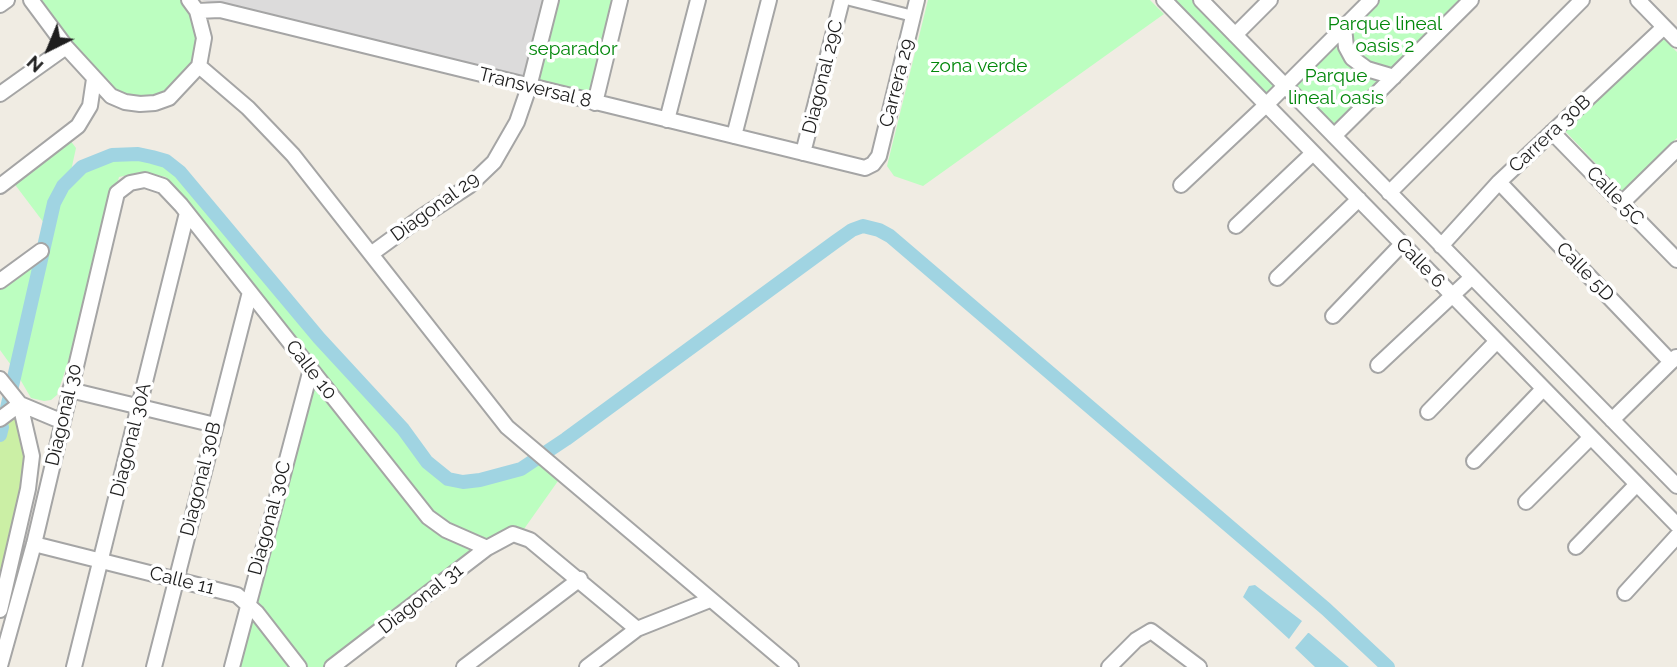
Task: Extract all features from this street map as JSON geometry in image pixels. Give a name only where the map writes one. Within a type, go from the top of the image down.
[{"type":"street","points":[[0,5],[7,0]]},
{"type":"street","points":[[31,0],[66,47],[111,96],[139,104],[155,103],[169,98],[200,66],[204,38],[193,6]]},
{"type":"street","name":"Diagonal 29","points":[[371,254],[469,186],[494,162],[517,122],[529,87],[551,0]]},
{"type":"street","points":[[595,103],[620,0]]},
{"type":"street","points":[[667,120],[698,0]]},
{"type":"street","points":[[734,136],[769,0]]},
{"type":"street","name":"Diagonal 29C","points":[[803,153],[842,0]]},
{"type":"street","points":[[850,0],[913,16]]},
{"type":"street","name":"Carrera 29","points":[[873,164],[879,156],[917,0]]},
{"type":"street","name":"Calle 6","points":[[1164,0],[1677,525]]},
{"type":"street","name":"Calle 6","points":[[1201,0],[1612,420],[1674,479]]},
{"type":"street","points":[[1235,35],[1270,0]]},
{"type":"street","points":[[1181,185],[1371,0]]},
{"type":"street","points":[[1334,136],[1471,0]]},
{"type":"street","points":[[1389,192],[1582,0]]},
{"type":"street","points":[[1638,0],[1677,40]]},
{"type":"street","name":"Transversal 8","points":[[193,6],[220,10],[865,168],[873,164]]},
{"type":"street","points":[[1344,27],[1346,47],[1352,58],[1367,69],[1394,77]]},
{"type":"street","name":"Carrera 30B","points":[[1441,246],[1499,182],[1664,27]]},
{"type":"street","points":[[0,94],[66,47]]},
{"type":"street","points":[[200,66],[248,108],[293,155],[507,427],[790,667]]},
{"type":"street","points":[[0,186],[78,126],[90,106],[94,79]]},
{"type":"street","name":"Calle 5C","points":[[1552,132],[1676,256]]},
{"type":"street","points":[[1622,203],[1677,149]]},
{"type":"street","points":[[1236,226],[1313,153]]},
{"type":"street","name":"Calle 10","points":[[145,180],[163,186],[187,213],[428,517],[446,530],[487,548]]},
{"type":"street","name":"Diagonal 30","points":[[0,666],[34,544],[117,193],[130,183],[145,180]]},
{"type":"street","name":"Calle 5D","points":[[1499,182],[1674,359]]},
{"type":"street","points":[[1277,278],[1359,200]]},
{"type":"street","name":"Diagonal 30A","points":[[74,667],[187,213]]},
{"type":"street","points":[[1333,316],[1402,244]]},
{"type":"street","points":[[0,281],[41,251]]},
{"type":"street","points":[[1378,365],[1472,277]]},
{"type":"street","name":"Diagonal 30B","points":[[153,667],[250,292]]},
{"type":"street","points":[[1428,412],[1497,341]]},
{"type":"street","points":[[1612,420],[1674,359]]},
{"type":"street","name":"Diagonal 30C","points":[[232,667],[311,369]]},
{"type":"street","points":[[0,379],[16,400],[62,422]]},
{"type":"street","points":[[1474,461],[1543,389]]},
{"type":"street","points":[[70,390],[215,425]]},
{"type":"street","points":[[0,419],[16,400]]},
{"type":"street","name":"Diagonal 30","points":[[0,610],[28,489],[32,456],[16,400]]},
{"type":"street","points":[[1526,502],[1591,437]]},
{"type":"street","points":[[1576,547],[1637,484]]},
{"type":"street","name":"Diagonal 31","points":[[332,667],[487,548],[513,534],[530,540],[580,579]]},
{"type":"street","points":[[1625,593],[1677,536]]},
{"type":"street","name":"Calle 11","points":[[34,544],[237,595],[273,632],[299,667]]},
{"type":"street","points":[[464,667],[580,579],[638,629]]},
{"type":"street","points":[[587,667],[638,629],[710,600]]},
{"type":"street","points":[[1109,667],[1136,640],[1151,631],[1199,667]]},
{"type":"shaded area","points":[[200,0],[544,0],[525,77]]},
{"type":"green space","points":[[36,0],[187,0],[200,10],[199,66],[169,98],[140,104],[111,96]]},
{"type":"green space","name":"separador","points":[[551,0],[619,0],[595,103],[529,87]]},
{"type":"green space","name":"zona verde","points":[[928,0],[1150,0],[1164,14],[923,186],[894,176],[887,166]]},
{"type":"green space","points":[[1164,0],[1206,0],[1289,83],[1266,105]]},
{"type":"green space","name":"Parque lineal oasis 2","points":[[1376,0],[1464,0],[1394,72],[1360,60],[1351,49],[1348,28]]},
{"type":"green space","name":"Parque lineal oasis","points":[[1342,33],[1343,49],[1390,78],[1335,131],[1292,83]]},
{"type":"green space","points":[[1663,38],[1677,52],[1677,138],[1622,191],[1565,131]]},
{"type":"green space","points":[[70,140],[76,148],[69,180],[82,167],[124,154],[138,154],[166,161],[180,172],[317,339],[402,429],[427,462],[448,479],[463,485],[478,484],[521,473],[537,463],[558,481],[524,529],[510,530],[489,539],[458,528],[428,509],[166,177],[141,172],[119,177],[77,335],[57,395],[44,401],[31,398],[17,374],[49,224],[44,223],[13,182]]},
{"type":"green space","points":[[38,255],[13,368],[0,350],[0,283]]},
{"type":"green space","points":[[311,369],[428,517],[487,548],[332,667],[232,667]]},
{"type":"green space","points":[[20,404],[32,456],[0,599],[0,421]]},
{"type":"water","points":[[1255,585],[1302,621],[1289,639],[1243,597],[1249,586]]},
{"type":"water","points":[[1308,633],[1349,667],[1315,667],[1295,648]]},
{"type":"waterway","points":[[7,408],[54,203],[63,186],[82,167],[112,155],[138,154],[152,157],[166,161],[180,172],[319,338],[403,429],[427,462],[448,479],[463,482],[521,469],[835,242],[863,226],[890,236],[1326,609],[1388,667]]},
{"type":"waterway","points":[[0,435],[2,427]]}]
